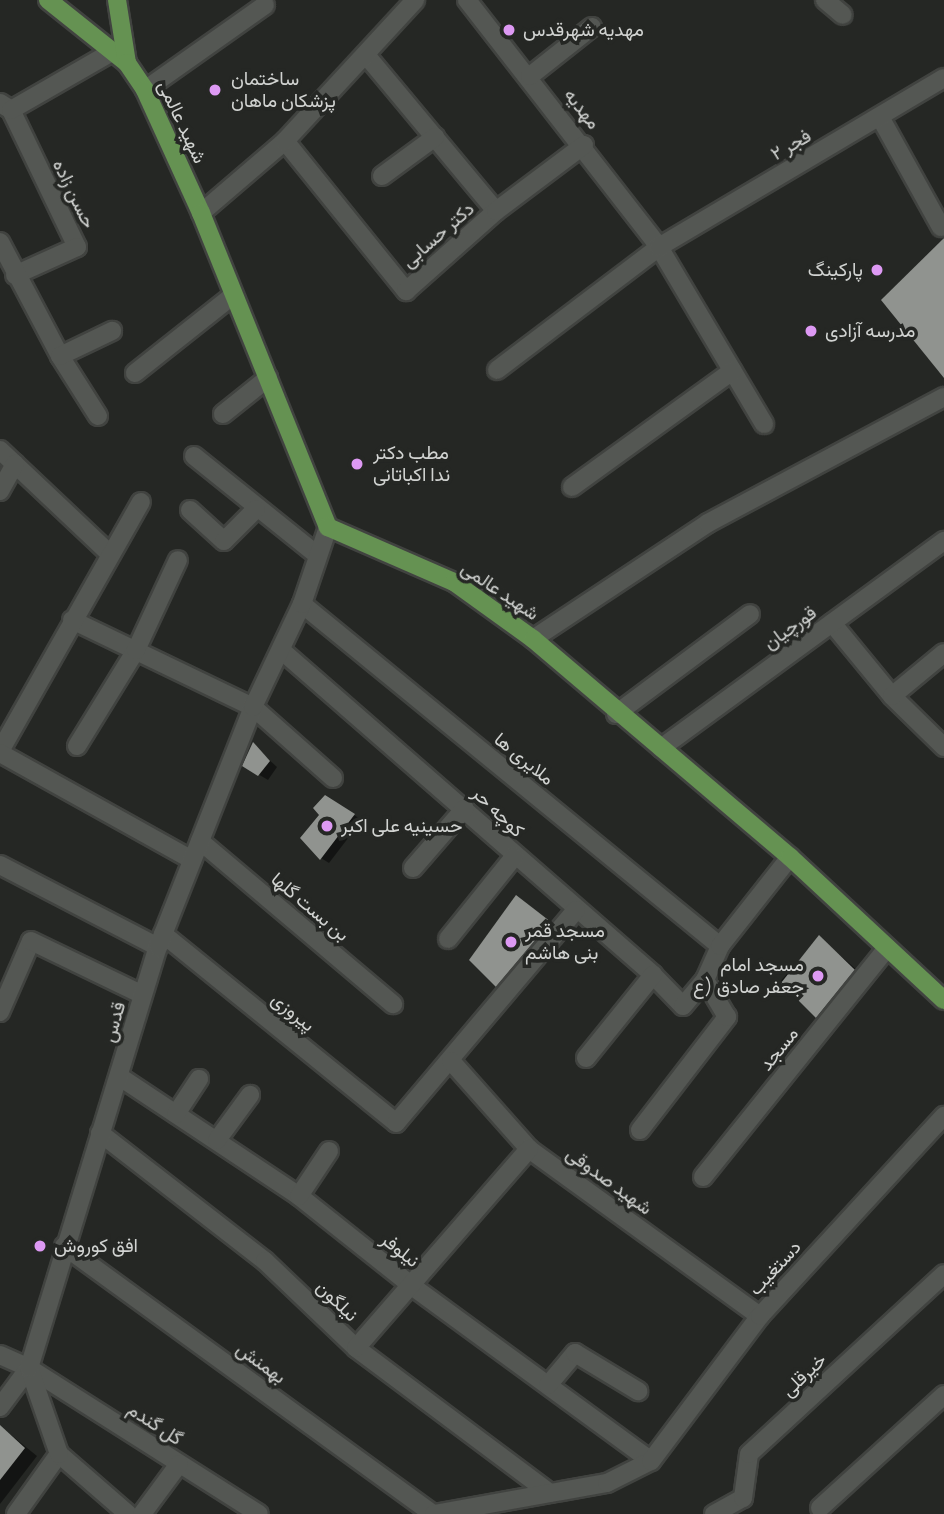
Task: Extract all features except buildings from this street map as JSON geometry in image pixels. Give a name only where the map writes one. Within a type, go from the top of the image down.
[{"type":"main road","name":"شهید عالمی","points":[[48,0],[127,63],[145,90],[201,213],[232,296],[328,527],[454,582],[534,639],[616,714],[661,748],[790,857],[944,1000]]},
{"type":"main road","name":"شهید عالمی","points":[[117,0],[127,63]]},
{"type":"street","points":[[201,213],[285,141],[415,0]]},
{"type":"street","name":"مهدیه","points":[[467,0],[584,145],[659,247],[765,424]]},
{"type":"street","points":[[825,0],[843,15]]},
{"type":"street","points":[[145,90],[265,5]]},
{"type":"street","points":[[530,76],[592,27]]},
{"type":"street","points":[[5,107],[112,52]]},
{"type":"street","points":[[366,55],[496,211]]},
{"type":"street","name":"فجر ۲","points":[[497,370],[659,247],[944,78]]},
{"type":"street","name":"حسن زاده","points":[[5,107],[77,247],[15,275]]},
{"type":"street","points":[[880,117],[941,227]]},
{"type":"street","points":[[382,176],[435,136]]},
{"type":"street","name":"دکتر حسابی","points":[[285,141],[406,290],[496,211],[584,145]]},
{"type":"street","points":[[0,242],[60,356],[98,416]]},
{"type":"street","points":[[135,373],[232,296]]},
{"type":"street","points":[[60,356],[112,331]]},
{"type":"street","points":[[572,487],[732,370]]},
{"type":"street","points":[[223,414],[268,378]]},
{"type":"street","points":[[534,639],[708,523],[944,397]]},
{"type":"street","points":[[0,450],[110,554]]},
{"type":"street","points":[[194,456],[256,509],[317,555]]},
{"type":"street","points":[[0,491],[15,464]]},
{"type":"street","points":[[141,502],[72,620],[0,752],[192,860]]},
{"type":"street","points":[[190,510],[224,541],[256,509]]},
{"type":"street","name":"قدس","points":[[29,1368],[64,1246],[120,1077],[161,941],[253,708],[302,604],[328,527]]},
{"type":"street","name":"قورچیان","points":[[661,748],[944,541]]},
{"type":"street","points":[[77,746],[136,650],[178,560]]},
{"type":"street","name":"ملایری ها","points":[[302,604],[720,946]]},
{"type":"street","points":[[616,714],[750,614]]},
{"type":"street","points":[[72,620],[253,708],[333,778]]},
{"type":"street","points":[[832,623],[892,696],[944,747]]},
{"type":"street","name":"کوچه حر","points":[[281,650],[465,808],[514,857],[653,975],[682,1006],[705,980]]},
{"type":"street","points":[[892,696],[944,653]]},
{"type":"street","points":[[414,868],[465,808]]},
{"type":"street","name":"بن بست گلها","points":[[200,841],[393,1004]]},
{"type":"street","points":[[448,939],[514,857]]},
{"type":"street","points":[[640,1130],[727,1017],[705,980],[720,946],[790,857]]},
{"type":"street","name":"پیروزی","points":[[0,865],[161,941],[396,1123],[451,1061]]},
{"type":"street","points":[[451,1061],[576,910]]},
{"type":"street","points":[[0,1012],[31,941],[143,995]]},
{"type":"street","name":"مسجد","points":[[703,1177],[887,948]]},
{"type":"street","points":[[586,1058],[653,975]]},
{"type":"street","name":"شهید صدوقی","points":[[451,1061],[529,1149],[760,1316]]},
{"type":"street","name":"نیلوفر","points":[[120,1077],[299,1196],[412,1286],[651,1461]]},
{"type":"street","points":[[176,1114],[199,1079]]},
{"type":"street","points":[[217,1140],[250,1095]]},
{"type":"street","name":"دستغیب","points":[[651,1461],[760,1316],[944,1116]]},
{"type":"street","name":"نیلگون","points":[[100,1133],[265,1261],[356,1348],[550,1493]]},
{"type":"street","points":[[356,1348],[529,1149]]},
{"type":"street","points":[[299,1196],[329,1151]]},
{"type":"street","name":"بهمنش","points":[[64,1246],[434,1514]]},
{"type":"street","name":"خیرقلی","points":[[715,1514],[743,1498],[749,1454],[944,1274]]},
{"type":"street","points":[[548,1385],[575,1353],[638,1391]]},
{"type":"street","name":"گل گندم","points":[[0,1355],[29,1368],[259,1514]]},
{"type":"street","points":[[0,1407],[29,1368]]},
{"type":"street","points":[[29,1368],[59,1454],[128,1514]]},
{"type":"street","points":[[820,1508],[944,1395]]},
{"type":"street","points":[[16,1514],[59,1454]]},
{"type":"street","points":[[434,1514],[607,1483],[651,1461]]},
{"type":"street","points":[[142,1514],[179,1464]]},
{"type":"place","name":"مهدیه شهرقدس","points":[[509,30]]},
{"type":"place","name":"ساختمان پزشکان ماهان","points":[[215,90]]},
{"type":"place","name":"پارکینگ","points":[[877,270]]},
{"type":"place","name":"مدرسه آزادی","points":[[811,331]]},
{"type":"place","name":"مطب دکتر ندا اکباتانی","points":[[357,464]]},
{"type":"place","name":"حسینیه علی اکبر","points":[[327,826]]},
{"type":"place","name":"مسجد قمر بنی هاشم","points":[[511,942]]},
{"type":"place","name":"مسجد امام جعفر صادق (ع","points":[[818,976]]},
{"type":"place","name":"افق کوروش","points":[[40,1246]]}]
